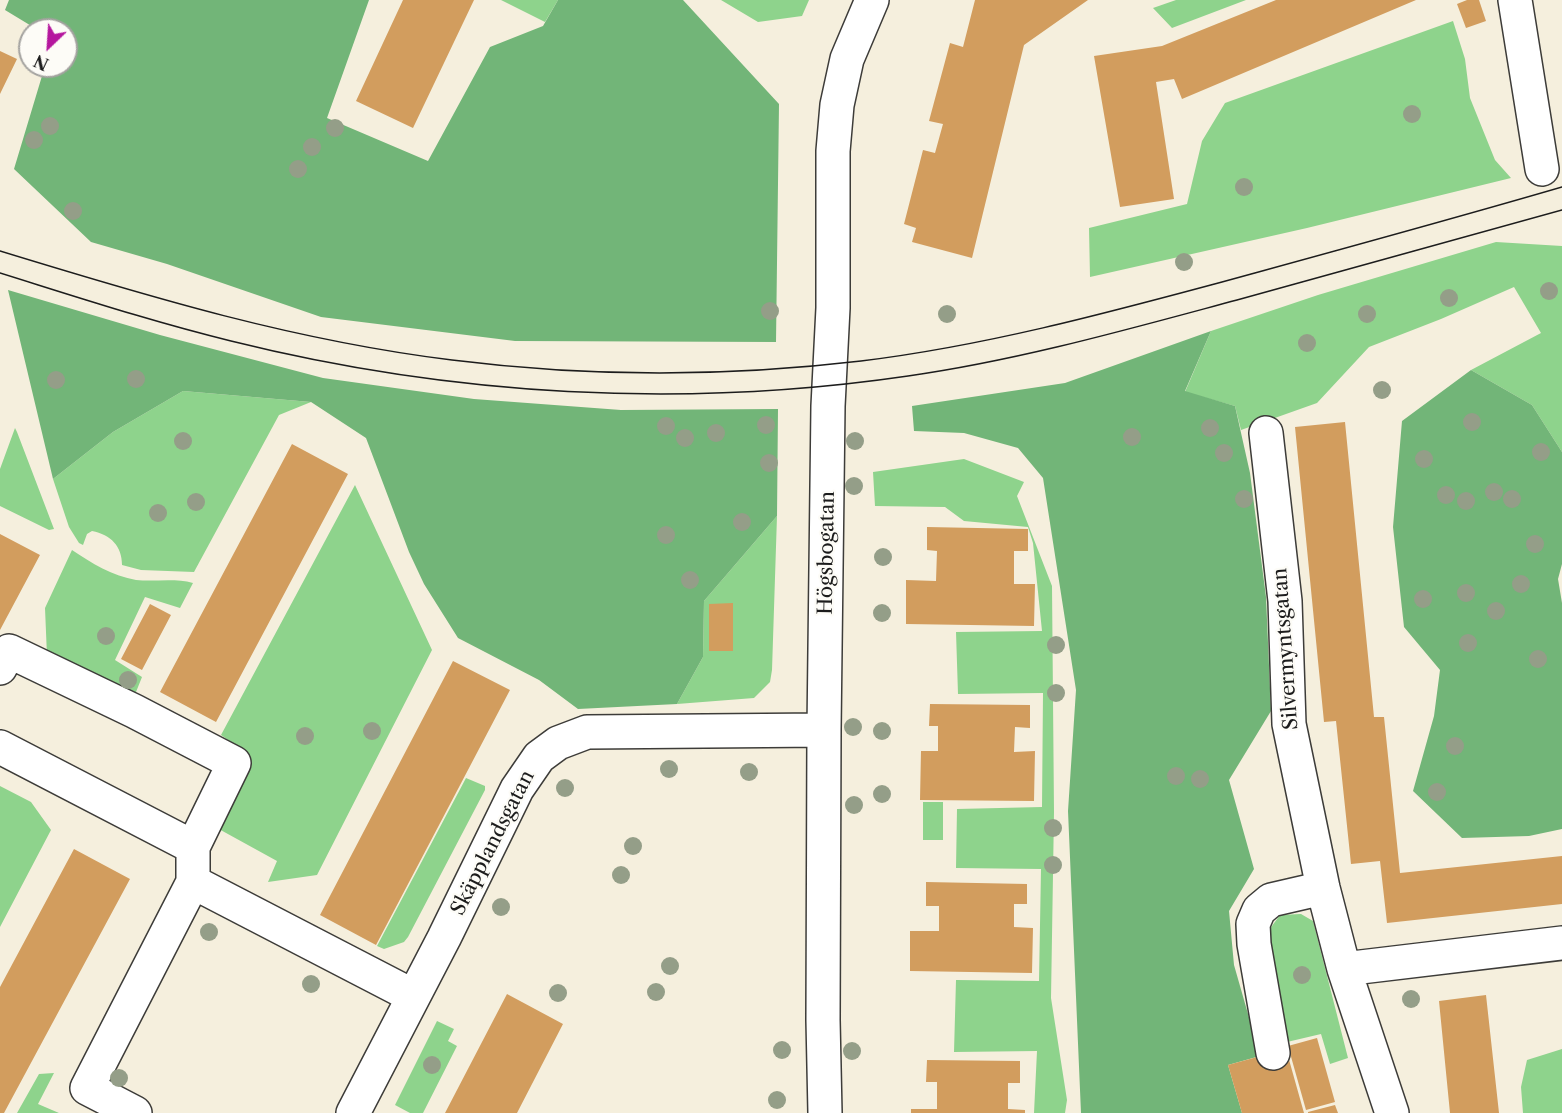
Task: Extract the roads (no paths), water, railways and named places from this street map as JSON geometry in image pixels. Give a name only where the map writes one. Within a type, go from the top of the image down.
[{"type":"street","name":"Högsbogatan","points":[[825,1113],[824,730],[828,406],[833,308],[833,151],[837,105],[847,59],[872,0]]},
{"type":"street","points":[[1515,0],[1542,169]]},
{"type":"street","name":"Silvermyntsgatan","points":[[1266,433],[1286,601],[1289,724],[1323,888],[1381,1110]]},
{"type":"street","points":[[0,668],[9,651],[134,711],[234,764],[193,847],[193,882],[87,1088],[135,1113]]},
{"type":"street","name":"Skäpplandsgatan","points":[[352,1113],[444,938],[517,789],[539,757],[558,743],[587,732],[824,730]]},
{"type":"street","points":[[0,747],[193,847]]},
{"type":"street","points":[[193,882],[413,996]]},
{"type":"street","points":[[1273,1053],[1254,944],[1254,924],[1259,910],[1271,900],[1323,888]]},
{"type":"street","points":[[1344,969],[1562,943]]},
{"type":"tram line","points":[[0,251],[224,316],[394,352],[554,370],[656,373],[759,370],[907,355],[998,338],[1177,294],[1562,187]]},
{"type":"tram line","points":[[0,273],[202,334],[314,360],[398,374],[483,385],[568,392],[653,394],[738,392],[823,386],[908,376],[1033,353],[1115,333],[1562,210]]}]
